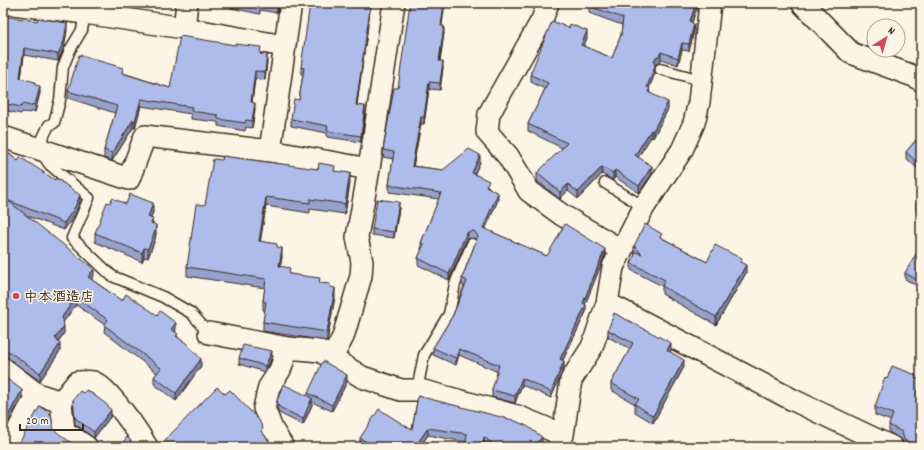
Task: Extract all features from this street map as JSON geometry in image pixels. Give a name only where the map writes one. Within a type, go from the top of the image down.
[{"type":"street","points":[[5,3],[86,8],[284,46]]},
{"type":"street","points":[[184,28],[187,3]]},
{"type":"street","points":[[270,151],[291,3]]},
{"type":"street","points":[[332,358],[343,337],[361,276],[362,262],[357,237],[369,169],[394,3]]},
{"type":"street","points":[[548,3],[542,20],[489,114],[487,132],[508,156],[529,190],[562,215],[621,250]]},
{"type":"street","points":[[209,333],[288,348],[320,351],[362,377],[401,390],[417,390],[517,416],[560,441],[572,380],[592,347],[607,304],[613,267],[644,207],[682,150],[694,123],[701,80],[710,3]]},
{"type":"street","points":[[802,3],[851,53],[916,77],[921,82]]},
{"type":"street","points":[[3,137],[129,179],[145,136],[270,151],[369,169]]},
{"type":"street","points":[[607,304],[793,400],[892,447]]},
{"type":"street","points":[[283,447],[272,429],[264,408],[269,387],[280,370],[288,348]]},
{"type":"street","points":[[3,368],[38,394],[60,402]]},
{"type":"street","points":[[87,447],[64,431],[60,402],[78,382],[93,382],[107,392],[140,434],[147,447]]},
{"type":"street","points":[[9,447],[38,394]]},
{"type":"lane","points":[[86,8],[82,30],[70,50],[63,66],[60,100],[54,123],[49,125],[38,148],[50,165],[89,198],[72,238],[112,276],[163,297],[191,314],[209,333]]},
{"type":"lane","points":[[660,69],[701,80]]},
{"type":"lane","points":[[605,183],[644,207]]},
{"type":"lane","points":[[417,390],[424,355],[449,314],[455,284],[472,244]]},
{"type":"building","points":[[238,3],[277,3],[277,7],[260,4],[260,7]]},
{"type":"building","points":[[310,3],[371,3],[356,105],[365,106],[361,136],[327,131],[328,126],[291,119],[294,99],[299,100],[304,68],[301,67]]},
{"type":"building","points":[[410,3],[444,3],[441,26],[444,26],[439,61],[443,61],[440,83],[429,82],[424,117],[421,117],[412,166],[443,170],[469,149],[480,155],[472,173],[489,181],[486,186],[498,193],[483,228],[547,256],[565,224],[605,249],[583,303],[586,305],[560,359],[564,361],[551,392],[522,378],[515,396],[492,390],[499,365],[459,349],[456,358],[433,348],[453,315],[467,281],[462,278],[478,236],[474,231],[466,234],[449,274],[418,258],[424,244],[421,243],[441,193],[389,185],[394,152],[383,150],[394,88],[398,88]]},
{"type":"building","points":[[590,3],[696,3],[690,21],[694,24],[689,44],[682,43],[678,58],[661,52],[654,61],[655,66],[647,87],[650,88],[648,92],[668,102],[653,131],[651,130],[635,155],[652,166],[639,186],[615,170],[613,173],[602,167],[578,192],[568,184],[560,192],[537,173],[567,143],[528,124],[548,83],[531,75],[531,72],[552,21],[569,28],[570,24],[587,31],[581,45],[612,58],[621,35],[623,18],[589,6]]},
{"type":"building","points":[[3,16],[37,21],[38,18],[67,23],[64,41],[58,54],[24,48],[20,78],[35,82],[35,85],[40,86],[35,105],[32,104],[31,106],[22,104],[21,107],[3,103]]},
{"type":"building","points":[[180,36],[235,45],[261,47],[260,54],[267,54],[265,72],[255,71],[251,102],[255,103],[252,121],[246,120],[245,123],[218,119],[218,115],[191,111],[192,107],[141,99],[135,121],[133,120],[112,153],[104,150],[117,106],[68,91],[79,55],[123,68],[122,73],[170,88]]},
{"type":"building","points":[[921,134],[921,166],[906,152]]},
{"type":"building","points":[[3,149],[18,161],[20,157],[55,180],[56,178],[80,195],[75,207],[64,223],[7,200],[94,269],[88,277],[122,301],[126,294],[157,315],[160,311],[176,323],[171,329],[178,334],[176,336],[186,343],[201,359],[176,393],[154,377],[161,368],[104,325],[108,320],[76,297],[62,317],[64,326],[55,338],[60,344],[40,373],[3,349]]},
{"type":"building","points":[[223,156],[318,169],[319,163],[335,166],[334,171],[350,173],[345,204],[310,199],[310,203],[266,197],[259,241],[277,244],[277,247],[282,248],[279,266],[290,268],[289,274],[320,278],[319,283],[330,284],[330,287],[335,288],[327,332],[263,322],[266,302],[263,301],[266,279],[187,267],[196,204],[205,205],[213,159],[222,160]]},
{"type":"building","points":[[130,194],[153,203],[148,217],[153,219],[151,223],[156,225],[155,231],[148,249],[144,248],[142,253],[95,233],[107,202],[110,203],[112,198],[126,204]]},
{"type":"building","points":[[921,197],[921,208],[916,204]]},
{"type":"building","points":[[377,199],[399,202],[394,232],[372,229]]},
{"type":"building","points":[[645,224],[662,234],[660,237],[707,262],[715,245],[742,259],[740,262],[746,265],[716,317],[662,286],[665,280],[631,263],[636,252],[642,254],[634,246]]},
{"type":"building","points":[[921,246],[921,282],[905,273]]},
{"type":"building","points":[[614,313],[671,343],[667,350],[684,360],[653,416],[635,404],[639,399],[611,383],[633,343],[608,330]]},
{"type":"building","points":[[243,345],[272,351],[265,366],[239,358]]},
{"type":"building","points":[[323,361],[347,375],[332,405],[308,393]]},
{"type":"building","points":[[892,366],[916,375],[915,378],[921,380],[921,447],[904,440],[902,432],[889,425],[893,414],[875,407],[885,377],[887,379]]},
{"type":"building","points":[[3,376],[22,390],[3,425]]},
{"type":"building","points":[[283,384],[312,398],[303,419],[279,407],[277,401]]},
{"type":"building","points":[[217,387],[225,394],[230,390],[259,420],[263,429],[261,431],[274,447],[166,447],[163,442]]},
{"type":"building","points":[[87,390],[106,404],[111,410],[94,432],[75,418],[73,400],[80,391],[83,393]]},
{"type":"building","points":[[418,396],[513,420],[527,426],[542,437],[533,447],[497,447],[484,437],[482,447],[465,447],[467,434],[428,428],[415,447],[375,447],[360,438],[379,409],[412,430]]},
{"type":"building","points":[[40,406],[51,415],[54,430],[77,447],[17,447]]},
{"type":"building","points":[[127,437],[137,447],[120,447]]},
{"type":"place","name":"中本酒造店","points":[[16,296]]}]
